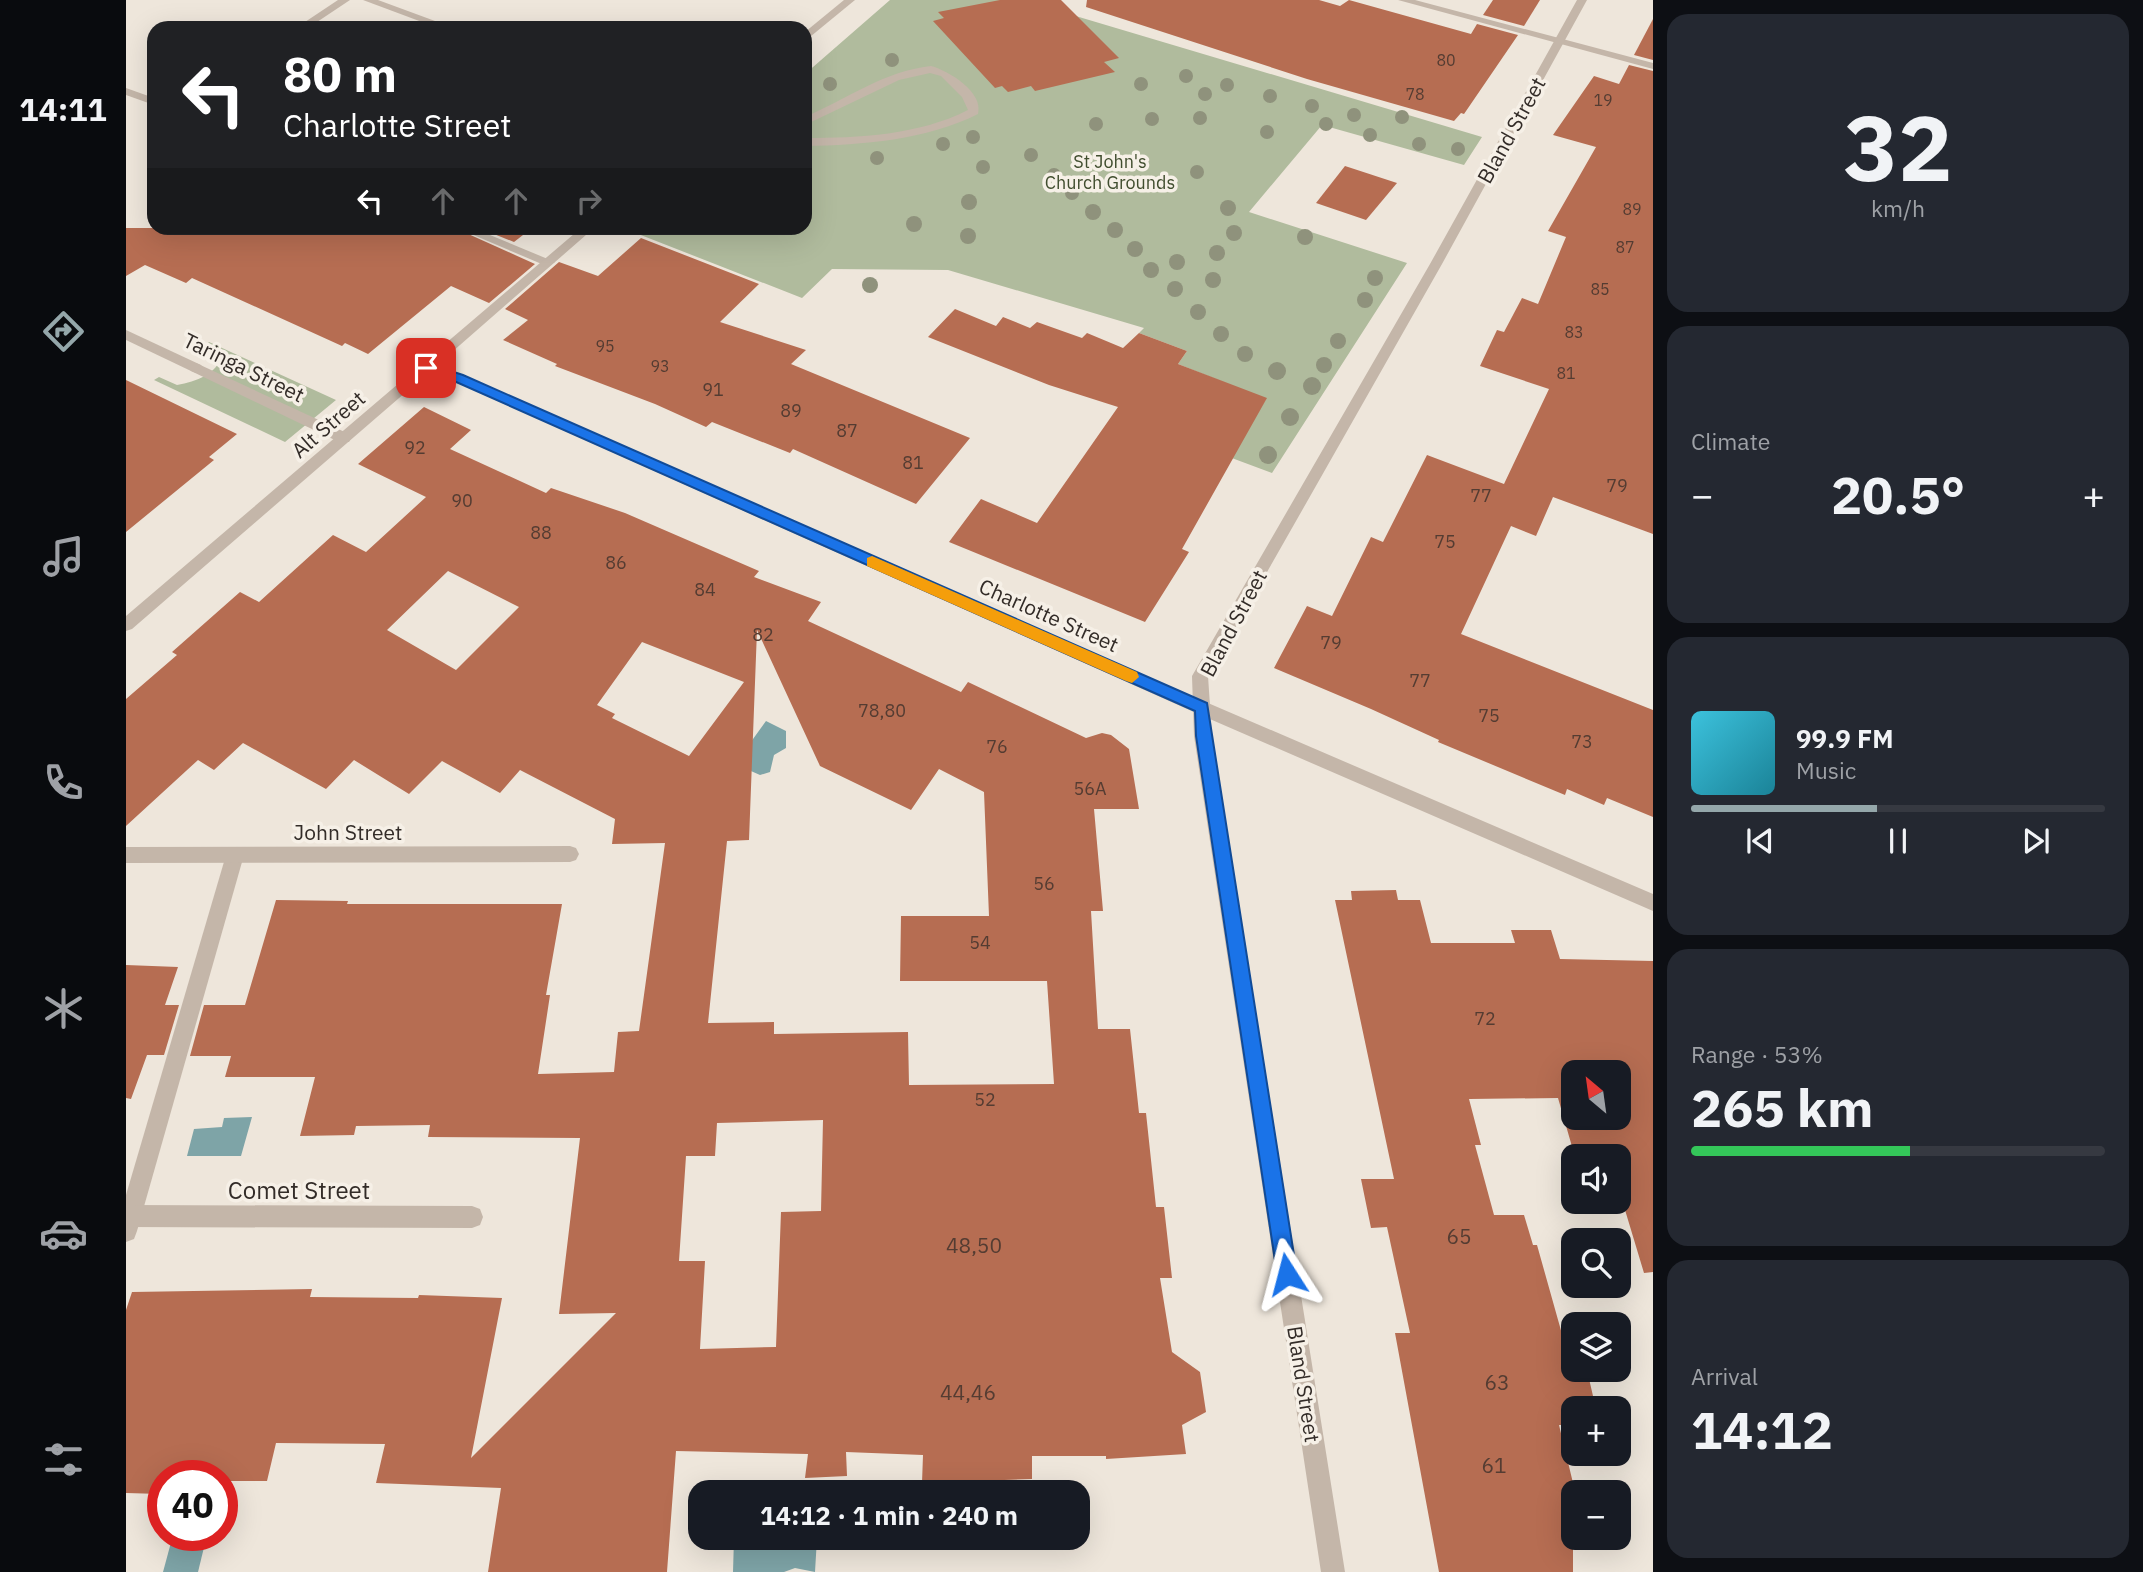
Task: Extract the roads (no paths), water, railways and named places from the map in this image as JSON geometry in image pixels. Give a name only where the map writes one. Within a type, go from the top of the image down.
[{"type":"street","points":[[312,21],[345,0]]},
{"type":"street","points":[[368,0],[429,21]]},
{"type":"street","points":[[812,32],[850,0]]},
{"type":"street","points":[[1403,0],[1653,66]]},
{"type":"street","name":"Bland Street","points":[[1332,1572],[1203,736],[1200,676],[1377,370],[1582,0]]},
{"type":"street","points":[[812,119],[826,114],[902,73],[922,70],[944,73],[973,101],[974,111],[962,119],[920,129],[837,143],[812,142]]},
{"type":"street","points":[[126,92],[147,100]]},
{"type":"street","points":[[481,235],[549,262]]},
{"type":"street","name":"Alt Street","points":[[126,625],[580,235]]},
{"type":"street","name":"Taringa Street","points":[[126,334],[344,438]]},
{"type":"street","name":"Charlotte Street","points":[[426,368],[458,378],[1202,708],[1653,903]]},
{"type":"street","name":"John Street","points":[[126,855],[570,855]]},
{"type":"street","points":[[128,1221],[235,855]]},
{"type":"street","name":"Comet Street","points":[[128,1221],[472,1217]]},
{"type":"water","points":[[766,721],[786,731],[786,748],[774,755],[770,772],[760,775],[735,764]]},
{"type":"water","points":[[252,1117],[241,1156],[187,1156],[194,1129],[222,1127],[224,1118]]},
{"type":"water","points":[[734,1550],[816,1550],[815,1572],[795,1568],[784,1572],[733,1572]]},
{"type":"water","points":[[169,1551],[203,1551],[198,1572],[163,1572]]},
{"type":"park label","name":"St John's Church Grounds","points":[[1110,171]]}]
